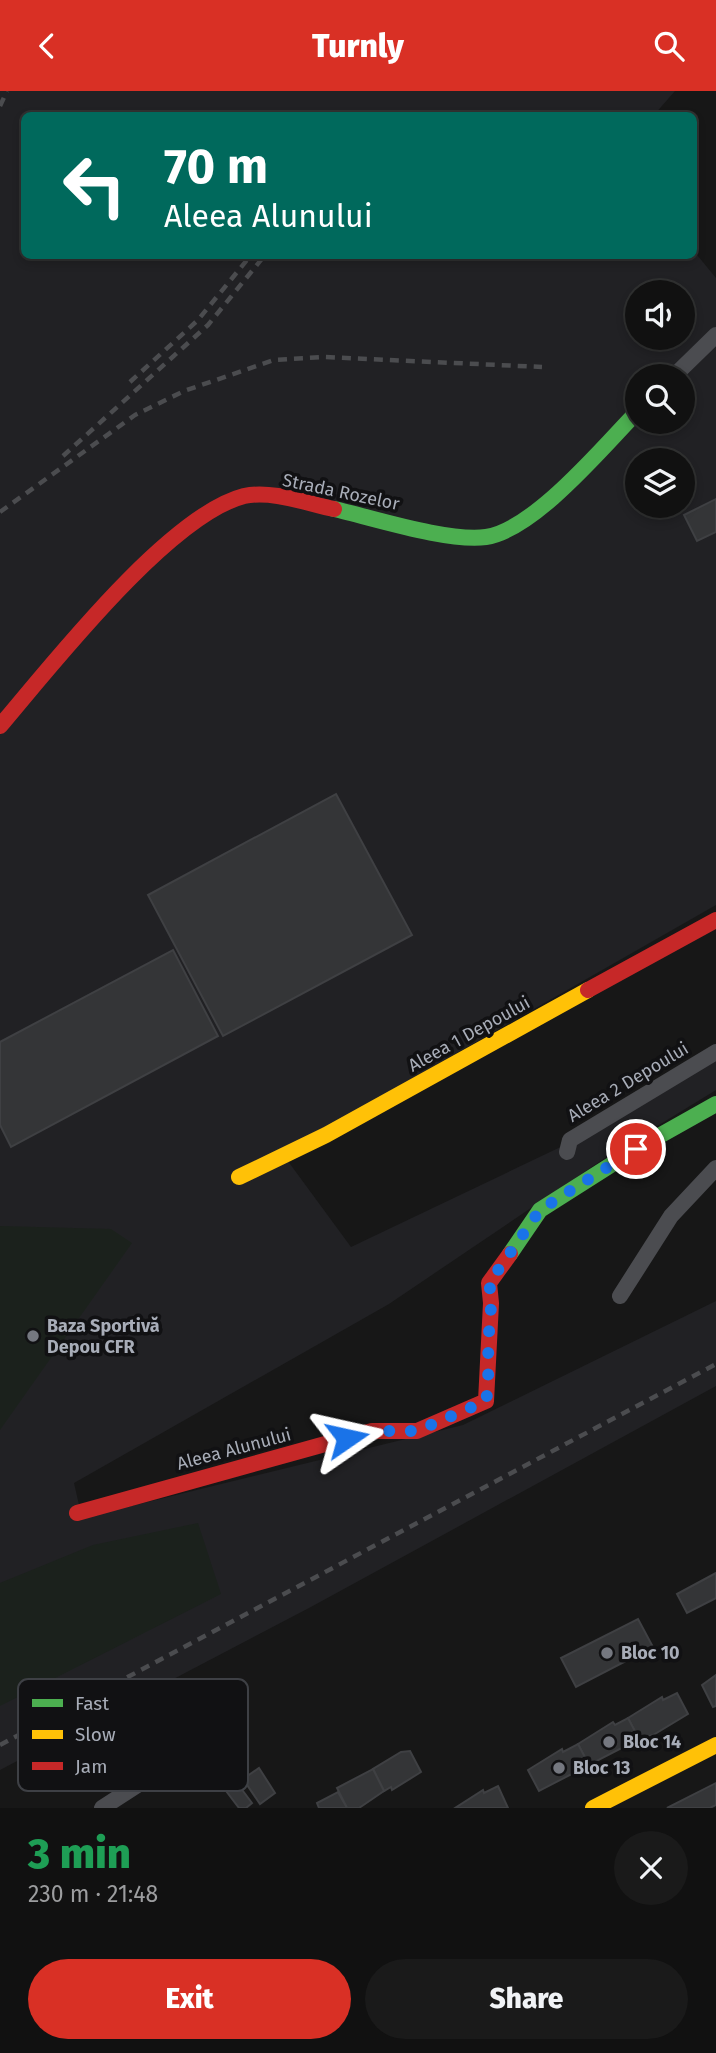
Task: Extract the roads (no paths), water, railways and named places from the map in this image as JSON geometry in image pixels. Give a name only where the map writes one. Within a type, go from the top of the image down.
[{"type":"street","points":[[686,364],[716,335]]},
{"type":"street","name":"Strada Rozelor","points":[[0,726],[98,612],[189,526],[223,503],[243,496],[275,497],[453,535],[474,538],[496,535],[519,523],[542,504],[625,424]]},
{"type":"street","name":"Aleea 1 Depoului","points":[[239,1177],[317,1140],[716,920]]},
{"type":"street","name":"Aleea 2 Depoului","points":[[568,1152],[570,1140],[716,1052]]},
{"type":"street","name":"Aleea Alunului","points":[[77,1513],[372,1431],[417,1431],[486,1401],[491,1371],[489,1332],[494,1307],[489,1283],[540,1210],[716,1104]]},
{"type":"street","points":[[620,1296],[671,1216],[716,1168]]},
{"type":"street","points":[[593,1808],[716,1745]]},
{"type":"street","points":[[102,1808],[128,1791]]},
{"type":"railway","points":[[0,106],[7,91]]},
{"type":"railway","points":[[130,382],[198,320],[248,259]]},
{"type":"railway","points":[[63,456],[208,325],[262,259]]},
{"type":"railway","points":[[0,512],[135,415],[184,391],[274,360],[324,357],[542,367]]},
{"type":"railway","points":[[124,1679],[716,1364]]},
{"type":"railway","points":[[0,1745],[18,1735]]},
{"type":"place","name":"Baza Sportivă Depou CFR","points":[[33,1336]]},
{"type":"place","name":"Bloc 10","points":[[607,1653]]},
{"type":"place","name":"Bloc 14","points":[[609,1742]]},
{"type":"place","name":"Bloc 13","points":[[559,1768]]}]
